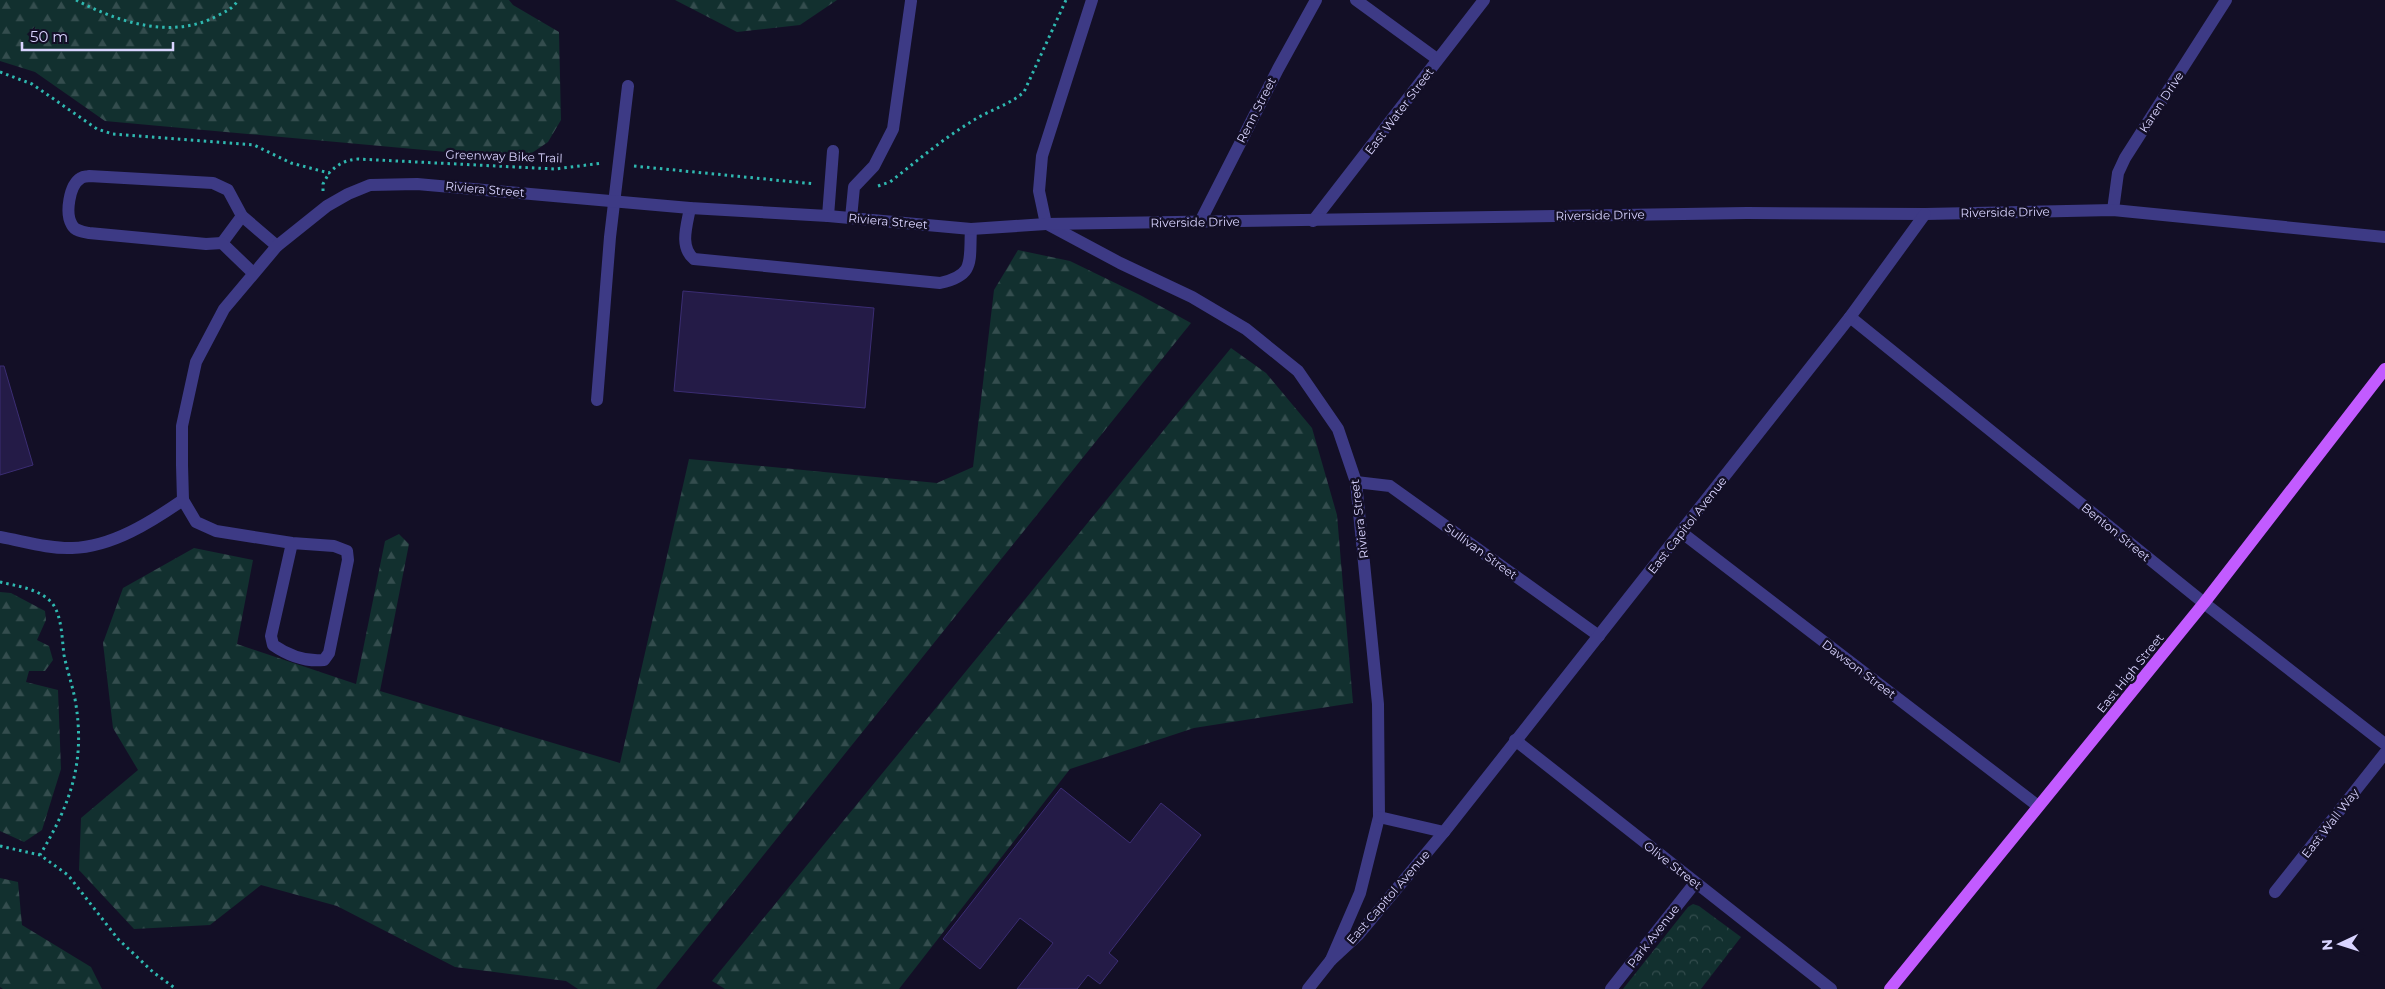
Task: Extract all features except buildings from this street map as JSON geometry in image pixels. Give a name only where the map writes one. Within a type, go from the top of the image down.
[{"type":"main road","name":"East High Street","points":[[1890,989],[2204,603],[2385,369]]},
{"type":"street","points":[[1046,224],[1039,191],[1042,156],[1092,0]]},
{"type":"street","name":"Renn Street","points":[[1200,222],[1278,68],[1316,0]]},
{"type":"street","points":[[1356,0],[1437,60]]},
{"type":"street","name":"East Water Street","points":[[1314,221],[1484,0]]},
{"type":"street","name":"Karen Drive","points":[[2113,210],[2118,173],[2125,158],[2226,0]]},
{"type":"street","points":[[851,218],[854,187],[874,166],[894,129],[911,1]]},
{"type":"street","points":[[597,400],[614,200],[628,86]]},
{"type":"street","points":[[828,216],[833,151]]},
{"type":"street","points":[[253,273],[222,243],[206,244],[83,232],[72,226],[68,215],[70,198],[75,185],[81,178],[89,176],[213,184],[228,190],[242,216],[276,246]]},
{"type":"street","name":"Riviera Street","points":[[183,500],[182,426],[196,362],[224,309],[276,246],[327,206],[348,194],[370,186],[417,184],[690,208],[828,216],[971,229],[1046,224],[1120,263],[1192,297],[1246,329],[1298,371],[1338,429],[1356,482],[1378,704],[1379,817]]},
{"type":"street","points":[[690,208],[685,245],[687,254],[694,259],[940,284],[958,279],[968,267],[971,229]]},
{"type":"street","name":"Riverside Drive","points":[[1046,224],[1747,213],[1925,214],[2113,210],[2385,236]]},
{"type":"street","name":"East Capitol Avenue","points":[[1308,989],[1331,960],[1359,934],[1444,832],[1850,317],[1925,214]]},
{"type":"street","points":[[222,243],[242,216]]},
{"type":"street","name":"Benton Street","points":[[1850,317],[2204,603],[2385,744]]},
{"type":"street","name":"Sullivan Street","points":[[1356,482],[1390,486],[1599,636]]},
{"type":"street","points":[[0,537],[72,548],[104,544],[160,516],[183,500],[196,522],[216,531],[334,546],[347,551],[348,560],[329,653],[324,660],[311,661],[287,654],[274,646],[271,636],[292,542]]},
{"type":"street","name":"Dawson Street","points":[[1681,532],[2038,806]]},
{"type":"street","name":"Olive Street","points":[[1515,740],[1831,989]]},
{"type":"street","name":"East Wall Way","points":[[2275,892],[2385,753]]},
{"type":"street","points":[[1379,817],[1444,832]]},
{"type":"street","name":"East Capitol Avenue","points":[[1331,960],[1360,893],[1379,817]]},
{"type":"street","name":"Park Avenue","points":[[1611,989],[1695,883]]},
{"type":"path","points":[[76,0],[106,15],[139,25],[176,27],[210,20],[234,7],[238,0]]},
{"type":"path","points":[[854,187],[872,188],[890,182],[952,133],[976,118],[1017,98],[1024,92],[1060,17],[1066,0]]},
{"type":"path","name":"Greenway Bike Trail","points":[[0,72],[32,84],[97,129],[113,134],[254,145],[291,163],[329,173],[337,165],[347,160],[358,159],[555,169],[604,163],[830,186]]},
{"type":"path","points":[[0,582],[26,588],[44,597],[57,610],[66,664],[75,700],[79,741],[77,770],[69,797],[40,855]]},
{"type":"path","points":[[0,846],[40,855],[68,876],[118,939],[153,972],[176,989]]},
{"type":"green space","points":[[0,0],[509,0],[513,5],[559,32],[561,120],[548,142],[523,159],[105,121],[35,72],[0,61]]},
{"type":"green space","points":[[675,0],[837,0],[800,25],[737,32]]},
{"type":"green space","points":[[1018,250],[1070,261],[1140,295],[1191,323],[656,989],[578,989],[566,981],[455,967],[337,906],[261,885],[210,925],[134,929],[79,870],[81,818],[138,770],[113,728],[103,643],[123,588],[194,548],[253,560],[237,644],[356,684],[385,541],[399,534],[409,544],[380,691],[620,763],[689,459],[937,483],[973,467],[994,290]]},
{"type":"green space","points":[[1231,348],[1266,373],[1312,428],[1337,515],[1353,703],[1194,728],[1070,769],[899,989],[725,989],[712,981]]},
{"type":"green space","points":[[0,592],[11,593],[45,611],[46,620],[37,640],[49,646],[53,660],[45,671],[29,671],[26,682],[58,690],[61,769],[42,830],[24,842],[0,831]]},
{"type":"green space","points":[[0,878],[18,882],[22,925],[91,967],[102,989],[3,989],[0,987]]},
{"type":"green space","points":[[1693,904],[1699,906],[1741,937],[1701,989],[1623,989],[1688,907]]}]
